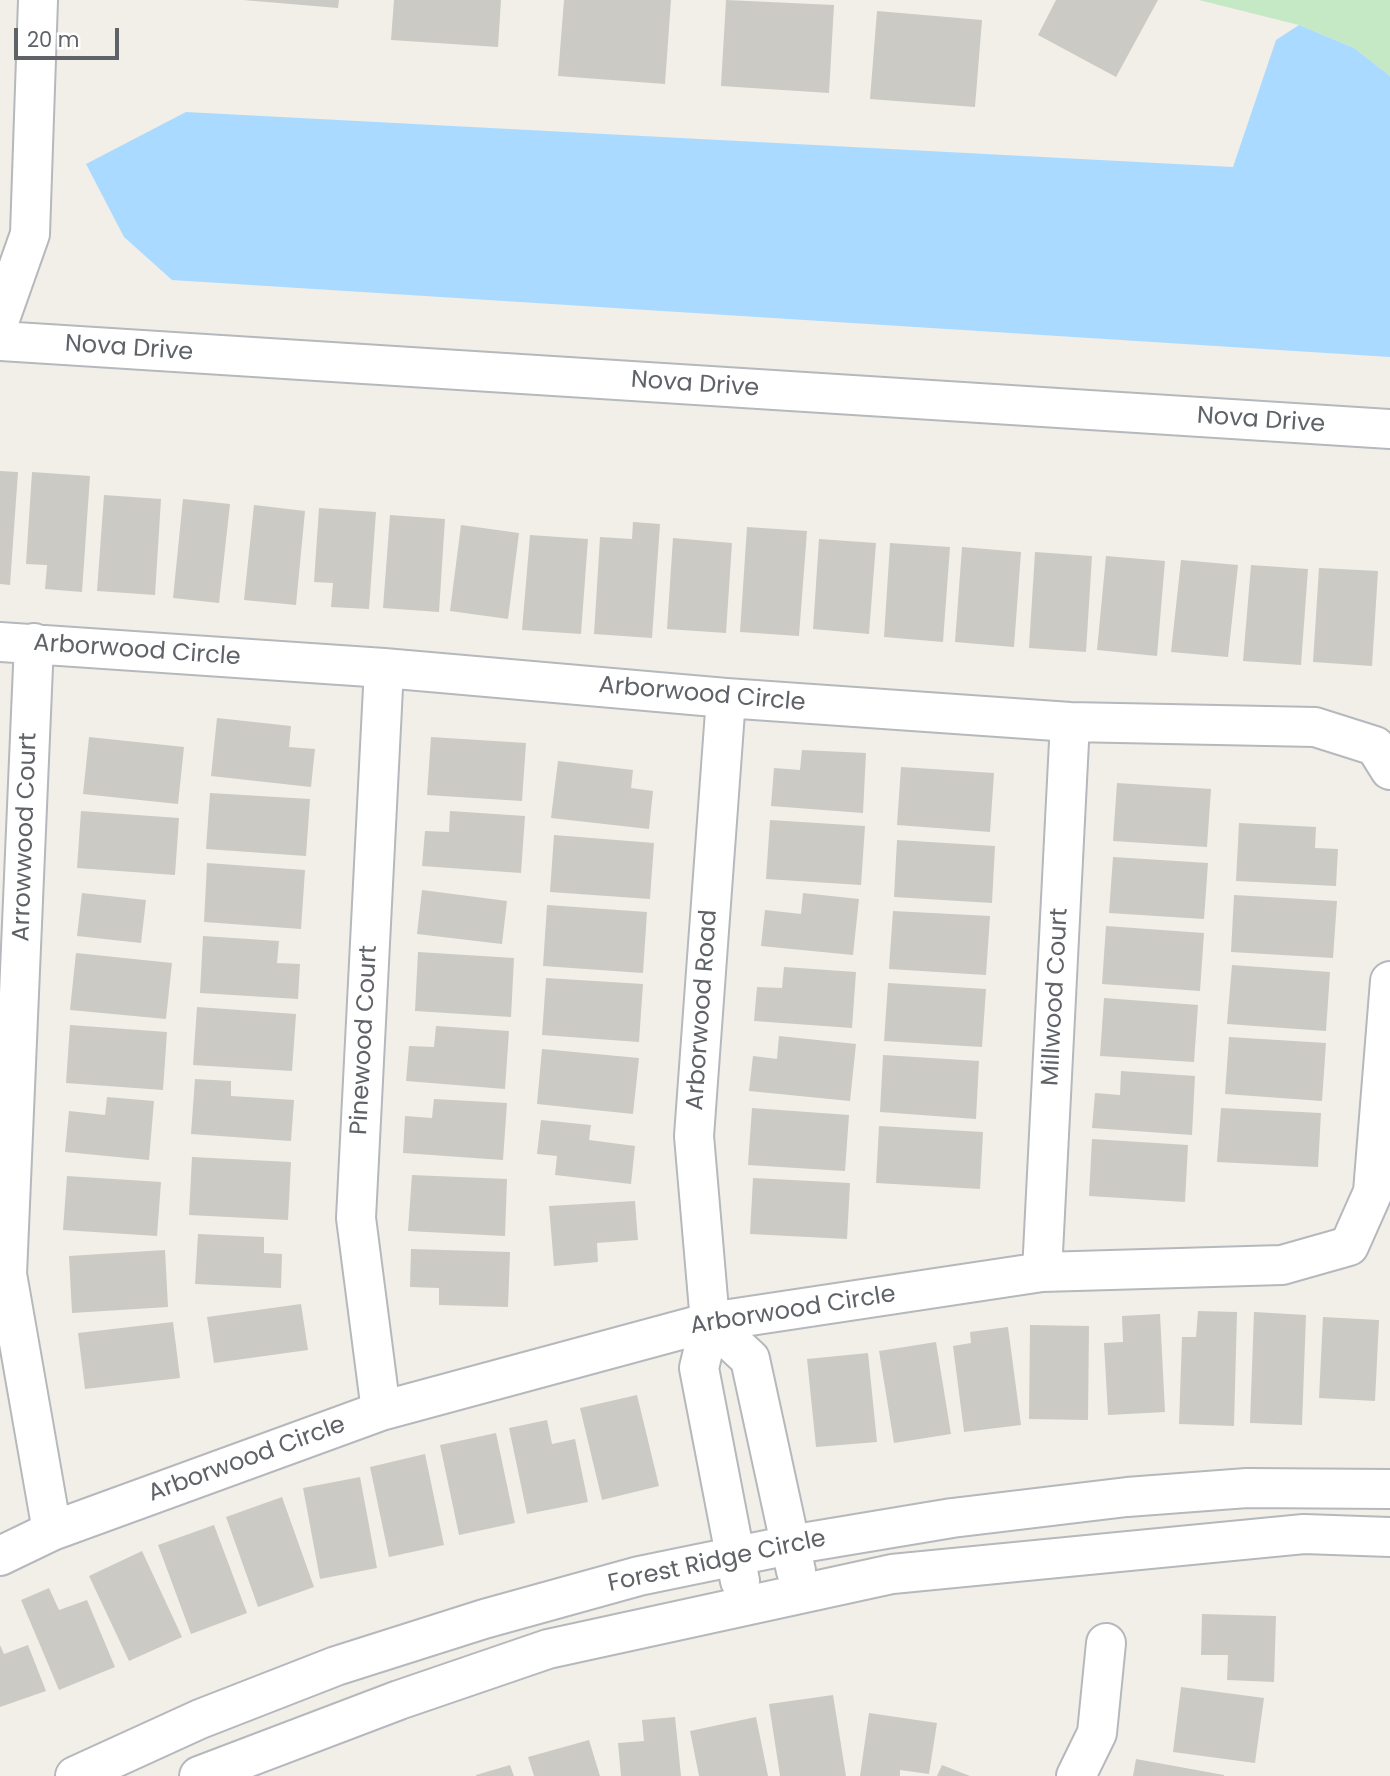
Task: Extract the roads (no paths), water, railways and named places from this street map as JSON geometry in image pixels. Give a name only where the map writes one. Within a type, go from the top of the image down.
[{"type":"street","points":[[0,320],[30,234],[38,0]]},
{"type":"street","name":"Nova Drive","points":[[0,341],[1390,429]]},
{"type":"street","name":"Arborwood Circle","points":[[17,642],[384,668],[726,698],[1070,722],[1315,727],[1375,746],[1390,770]]},
{"type":"street","name":"Arrowwood Court","points":[[17,642],[7,1274],[52,1531]]},
{"type":"street","name":"Pinewood Court","points":[[381,1410],[356,1218],[384,668]]},
{"type":"street","name":"Arborwood Road","points":[[726,698],[694,1136],[710,1322],[699,1368],[745,1608]]},
{"type":"street","name":"Millwood Court","points":[[1042,1272],[1070,722]]},
{"type":"street","name":"Arborwood Circle","points":[[0,1556],[52,1531],[381,1410],[710,1322],[1042,1272],[1282,1265],[1349,1246],[1373,1192],[1390,981]]},
{"type":"street","points":[[710,1322],[750,1359],[801,1594]]},
{"type":"street","name":"Forest Ridge Circle","points":[[75,1776],[200,1719],[336,1666],[484,1619],[639,1576],[790,1545],[952,1518],[1127,1497],[1247,1488],[1390,1489]]},
{"type":"street","name":"Forest Ridge Circle","points":[[199,1776],[387,1704],[548,1649],[892,1574],[1304,1534],[1390,1537]]},
{"type":"street","points":[[1076,1776],[1097,1733],[1107,1643]]},
{"type":"water","points":[[1299,25],[1354,48],[1390,76],[1390,357],[172,280],[124,237],[86,164],[186,112],[1233,167],[1276,40]]}]
